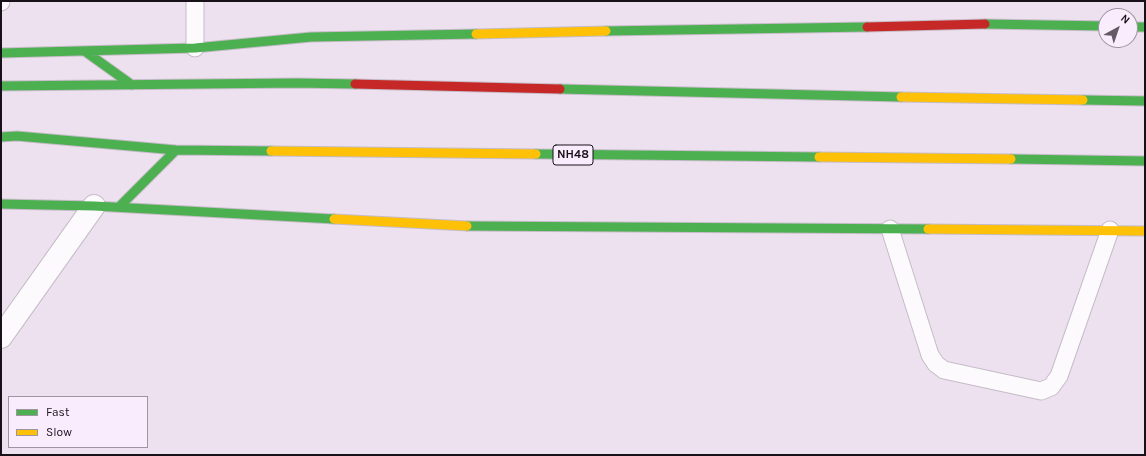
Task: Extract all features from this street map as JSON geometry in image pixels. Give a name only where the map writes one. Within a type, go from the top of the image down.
[{"type":"main road","points":[[1,53],[195,48],[311,37],[342,36],[1006,24],[1098,26]]},
{"type":"main road","points":[[86,52],[132,85]]},
{"type":"main road","points":[[1,86],[297,83],[1145,101]]},
{"type":"main road","name":"NH48","points":[[1,136],[176,150],[1145,161]]},
{"type":"main road","points":[[119,207],[176,150]]},
{"type":"main road","points":[[1,204],[119,207],[455,226],[1145,231]]},
{"type":"street","points":[[1,337],[94,206]]},
{"type":"lane","points":[[195,1],[195,48]]},
{"type":"lane","points":[[890,229],[930,355],[936,364],[944,370],[1041,391],[1051,387],[1059,376],[1110,230]]},
{"type":"traffic: fast","points":[[985,24],[1098,26]]},
{"type":"traffic: fast","points":[[606,31],[867,27]]},
{"type":"traffic: fast","points":[[1138,27],[1145,27]]},
{"type":"traffic: fast","points":[[1,53],[195,48],[311,37],[476,34]]},
{"type":"traffic: fast","points":[[86,52],[132,85]]},
{"type":"traffic: fast","points":[[1,86],[297,83],[355,84]]},
{"type":"traffic: fast","points":[[560,89],[901,97]]},
{"type":"traffic: fast","points":[[1083,100],[1145,101]]},
{"type":"traffic: fast","points":[[1,137],[17,136],[176,150],[271,151]]},
{"type":"traffic: fast","points":[[119,207],[176,150]]},
{"type":"traffic: fast","points":[[536,154],[819,157]]},
{"type":"traffic: fast","points":[[1011,159],[1145,161]]},
{"type":"traffic: fast","points":[[1,204],[94,206],[334,219]]},
{"type":"traffic: fast","points":[[467,226],[928,229]]},
{"type":"traffic: slow","points":[[476,34],[606,31]]},
{"type":"traffic: slow","points":[[901,97],[1083,100]]},
{"type":"traffic: slow","points":[[271,151],[536,154]]},
{"type":"traffic: slow","points":[[819,157],[1011,159]]},
{"type":"traffic: slow","points":[[334,219],[467,226]]},
{"type":"traffic: slow","points":[[928,229],[1145,231]]},
{"type":"traffic: jam","points":[[867,27],[985,24]]},
{"type":"traffic: jam","points":[[355,84],[560,89]]}]
